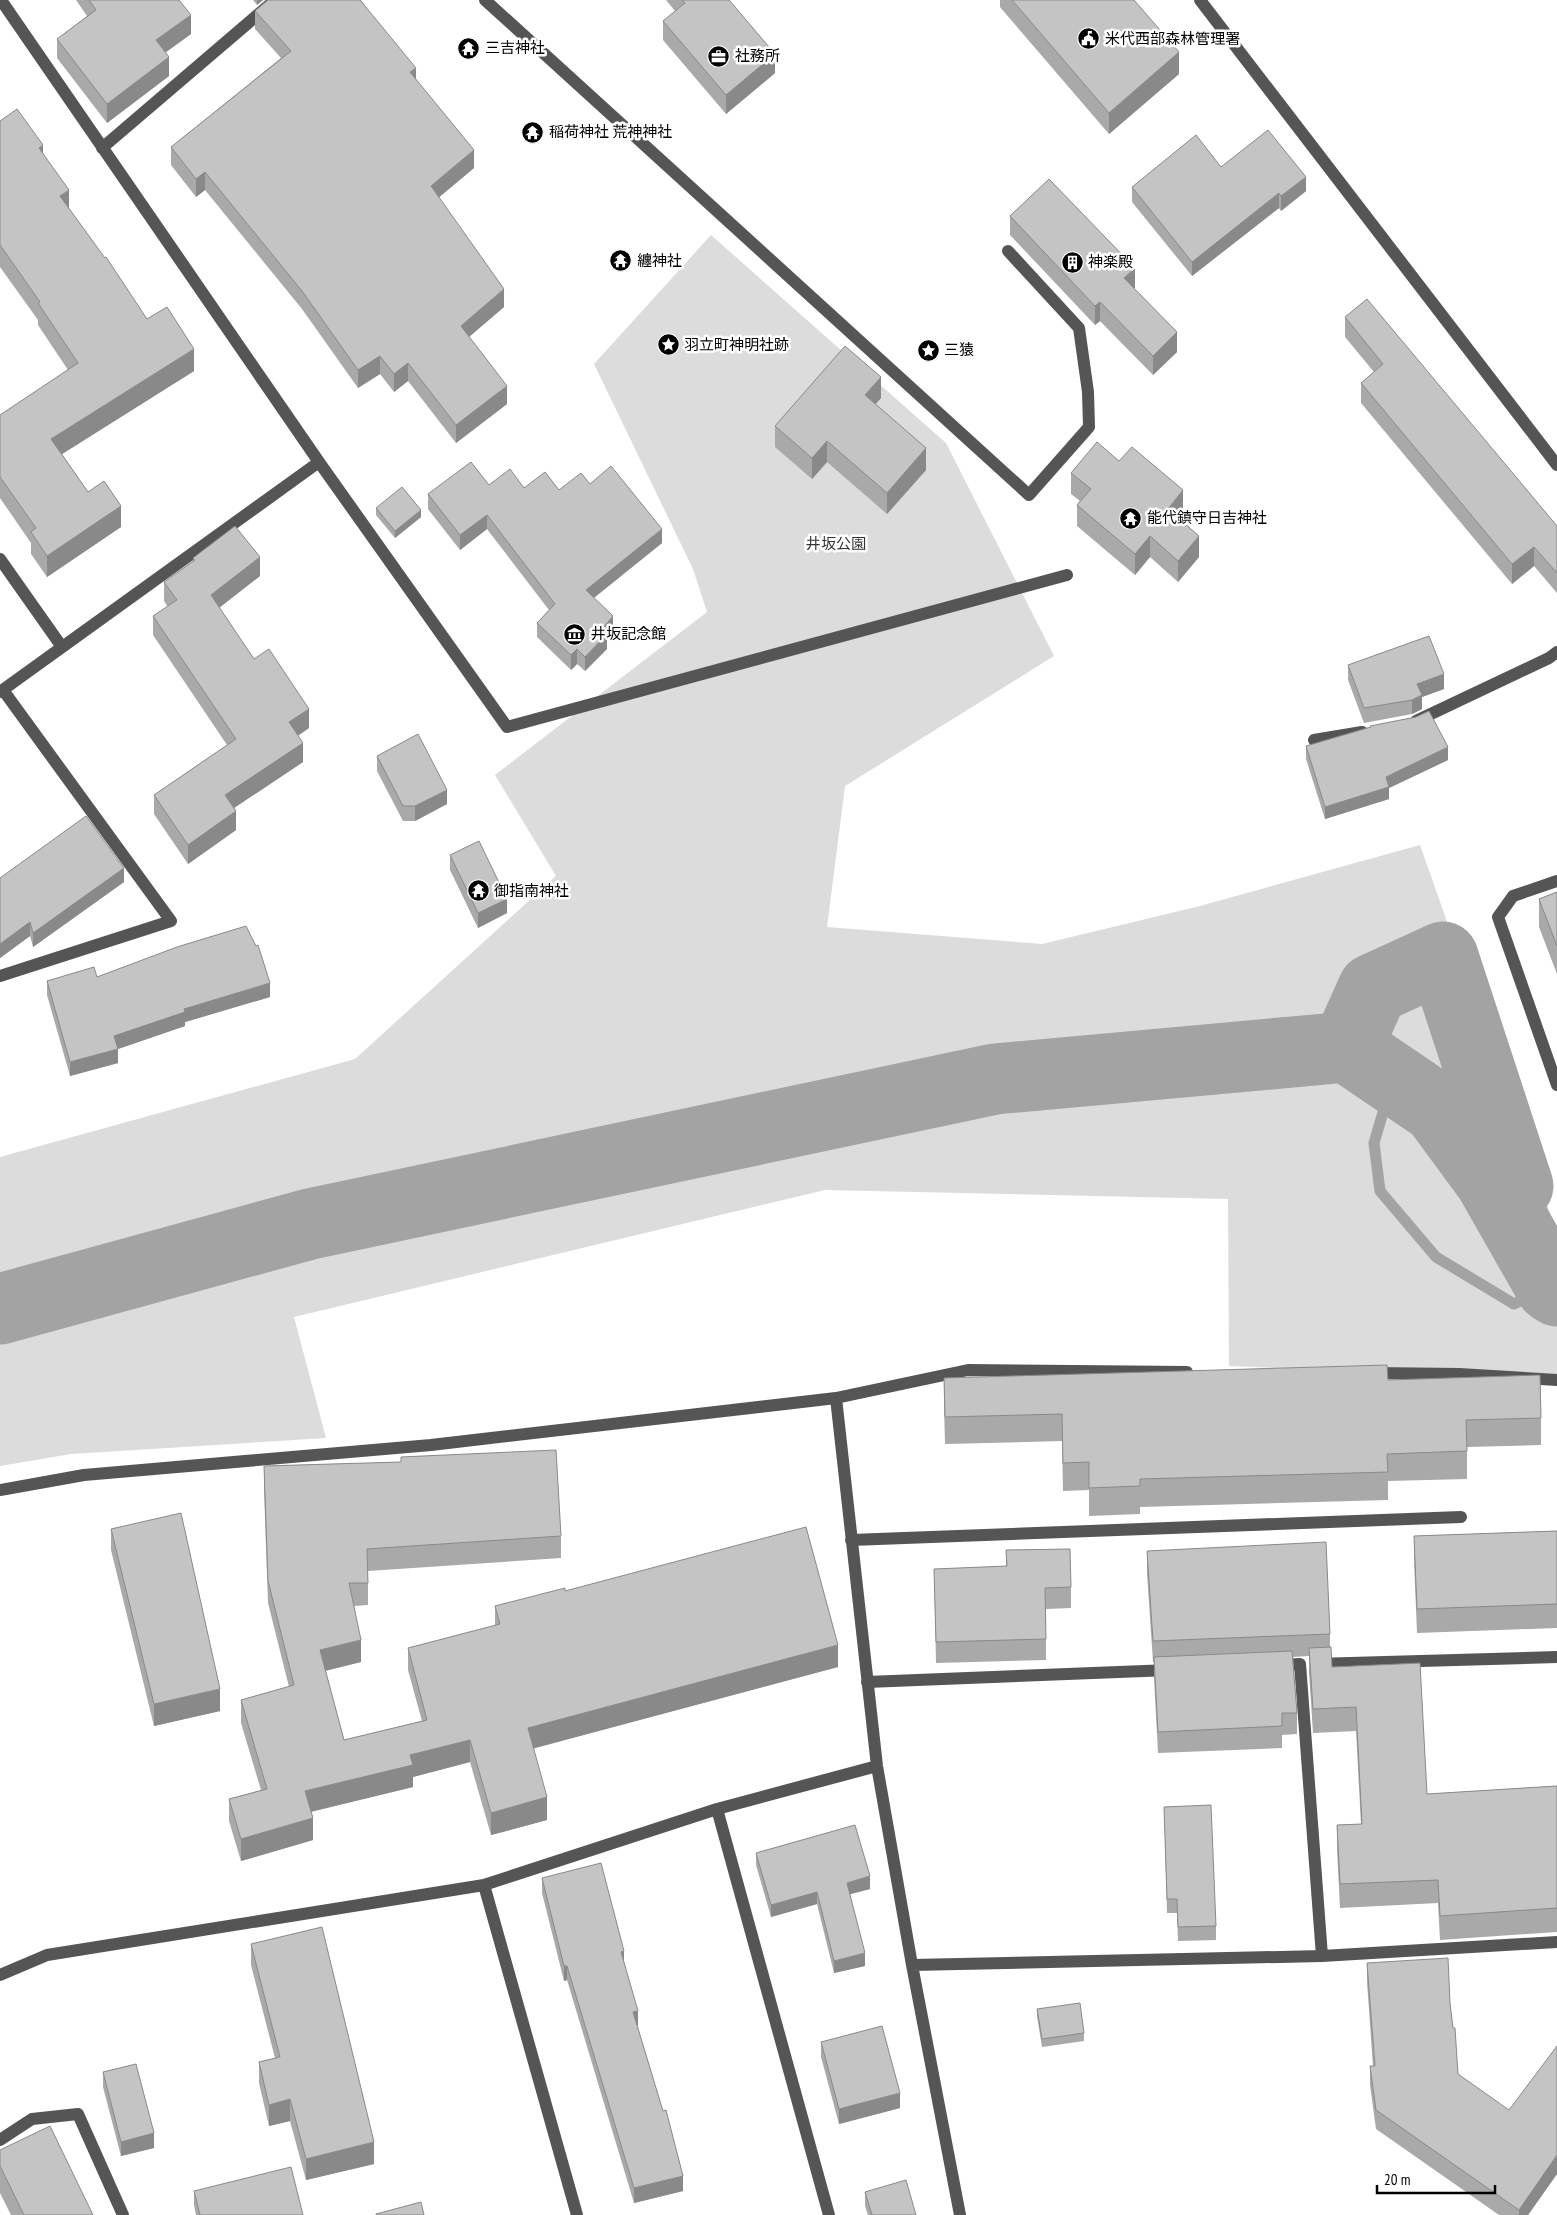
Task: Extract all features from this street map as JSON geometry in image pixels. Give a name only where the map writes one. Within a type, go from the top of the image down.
[{"type":"street","points":[[1,0],[319,462],[507,727],[1067,575]]},
{"type":"street","points":[[102,148],[275,0]]},
{"type":"street","points":[[485,0],[1029,495],[1089,426],[1088,392],[1079,328],[1008,251]]},
{"type":"street","points":[[1200,0],[1557,465]]},
{"type":"street","points":[[0,976],[172,920],[1,691],[319,462]]},
{"type":"street","points":[[0,559],[62,647]]},
{"type":"street","points":[[1405,724],[1414,722],[1549,658],[1557,652]]},
{"type":"street","points":[[1314,740],[1378,729]]},
{"type":"street","points":[[1557,881],[1513,896],[1498,917],[1557,1085]]},
{"type":"street","points":[[0,1490],[84,1475],[431,1445],[836,1398],[968,1370],[1204,1372]]},
{"type":"street","points":[[1361,1373],[1459,1374],[1557,1380]]},
{"type":"street","points":[[836,1398],[877,1766],[912,1966],[960,2215]]},
{"type":"street","points":[[851,1540],[1461,1517]]},
{"type":"street","points":[[1261,1666],[1557,1657]]},
{"type":"street","points":[[1300,1664],[1322,1956]]},
{"type":"street","points":[[867,1682],[1182,1669]]},
{"type":"street","points":[[0,1976],[47,1955],[484,1885],[716,1809],[877,1766]]},
{"type":"street","points":[[716,1809],[829,2215]]},
{"type":"street","points":[[484,1885],[577,2215]]},
{"type":"street","points":[[912,1966],[1322,1956],[1557,1942]]},
{"type":"street","points":[[0,2140],[32,2119],[78,2114],[123,2215]]},
{"type":"green space","name":"井坂公園","points":[[711,235],[946,443],[1054,656],[845,786],[827,927],[1042,944],[1200,906],[1420,845],[1557,1233],[1557,1380],[1229,1366],[1228,1199],[825,1190],[294,1317],[326,1438],[71,1454],[0,1466],[0,1157],[355,1059],[556,876],[495,775],[707,612],[693,569],[594,364]]},
{"type":"building","points":[[89,0],[179,0],[191,15],[156,40],[169,57],[107,104],[57,39],[96,10]]},
{"type":"building","points":[[268,0],[360,0],[416,68],[410,72],[474,150],[431,186],[504,289],[461,326],[507,386],[456,425],[408,363],[394,374],[380,356],[358,370],[302,291],[205,172],[196,179],[171,147],[291,51],[255,11]]},
{"type":"building","name":"社務所","points":[[682,0],[729,0],[775,54],[726,95],[663,21],[685,3]]},
{"type":"building","name":"米代西部森林管理署","points":[[1012,0],[1134,0],[1179,52],[1109,113]]},
{"type":"building","points":[[17,109],[43,145],[39,148],[69,190],[60,196],[106,257],[147,319],[167,307],[194,349],[51,439],[88,492],[104,481],[121,506],[47,556],[31,532],[36,528],[0,477],[0,415],[78,363],[38,303],[40,302],[0,245],[0,121]]},
{"type":"building","points":[[1268,130],[1306,177],[1281,196],[1279,193],[1192,262],[1132,187],[1196,135],[1221,167]]},
{"type":"building","points":[[1049,179],[1135,268],[1124,278],[1177,332],[1153,356],[1100,302],[1095,306],[1010,216]]},
{"type":"building","points":[[1367,299],[1557,526],[1557,573],[1534,547],[1512,564],[1361,383],[1383,364],[1345,317]]},
{"type":"building","points":[[845,346],[881,377],[865,395],[926,448],[887,493],[827,441],[812,458],[775,426]]},
{"type":"building","name":"能代鎮守日吉神社","points":[[1097,442],[1119,461],[1132,447],[1183,490],[1168,509],[1199,536],[1178,561],[1150,536],[1135,554],[1077,505],[1091,489],[1071,473]]},
{"type":"building","points":[[471,462],[489,485],[510,469],[524,488],[545,472],[559,490],[581,473],[590,484],[611,466],[662,529],[586,590],[613,616],[602,629],[607,634],[585,657],[577,649],[571,655],[537,623],[555,604],[487,515],[460,535],[428,494]]},
{"type":"building","points":[[402,487],[421,510],[395,531],[376,508]]},
{"type":"building","points":[[235,526],[260,557],[211,595],[254,659],[269,649],[309,709],[289,722],[303,743],[225,795],[236,811],[188,845],[154,795],[236,739],[153,616],[177,600],[164,582],[195,560],[193,558]]},
{"type":"building","points":[[1429,636],[1444,674],[1417,684],[1422,695],[1412,700],[1364,708],[1348,665]]},
{"type":"building","points":[[1429,711],[1448,747],[1386,777],[1389,787],[1325,807],[1306,746],[1370,726],[1416,717]]},
{"type":"building","points":[[418,734],[447,790],[415,806],[403,806],[377,756]]},
{"type":"building","points":[[86,816],[124,868],[33,933],[30,922],[0,944],[0,878]]},
{"type":"building","name":"御指南神社","points":[[479,841],[507,899],[478,913],[450,855]]},
{"type":"building","points":[[1557,892],[1557,946],[1539,899]]},
{"type":"building","points":[[246,926],[256,946],[258,945],[270,983],[184,1009],[185,1012],[114,1036],[118,1049],[70,1062],[47,981],[94,967],[97,977],[177,947]]},
{"type":"building","points":[[1387,1365],[1388,1380],[1540,1375],[1541,1418],[1466,1420],[1467,1451],[1387,1454],[1388,1472],[1140,1479],[1140,1486],[1089,1488],[1089,1462],[1063,1463],[1062,1414],[945,1417],[944,1378]]},
{"type":"building","points":[[556,1450],[561,1536],[367,1549],[368,1583],[349,1583],[361,1640],[320,1650],[344,1740],[427,1720],[408,1648],[500,1624],[495,1606],[565,1588],[565,1591],[806,1527],[838,1645],[528,1728],[547,1797],[491,1813],[470,1740],[410,1755],[413,1765],[305,1791],[313,1818],[241,1839],[229,1799],[267,1789],[241,1700],[294,1685],[268,1581],[264,1466],[401,1462],[401,1457]]},
{"type":"building","points":[[181,1513],[220,1689],[154,1704],[111,1529]]},
{"type":"building","points":[[1557,1531],[1557,1604],[1417,1609],[1414,1536]]},
{"type":"building","points":[[1326,1542],[1330,1634],[1153,1641],[1147,1551]]},
{"type":"building","points":[[1070,1549],[1071,1587],[1045,1588],[1046,1639],[936,1642],[934,1569],[1007,1566],[1006,1550]]},
{"type":"building","points":[[1331,1647],[1332,1667],[1420,1663],[1427,1794],[1557,1786],[1557,1908],[1440,1916],[1438,1880],[1340,1884],[1337,1825],[1362,1824],[1356,1707],[1313,1709],[1309,1648]]},
{"type":"building","points":[[1292,1651],[1297,1713],[1282,1713],[1282,1726],[1158,1732],[1154,1657]]},
{"type":"building","points":[[1211,1805],[1216,1926],[1178,1927],[1177,1899],[1167,1899],[1164,1807]]},
{"type":"building","points":[[855,1825],[870,1876],[847,1883],[865,1953],[834,1961],[817,1892],[771,1905],[756,1853]]},
{"type":"building","points":[[601,1863],[624,1951],[621,1952],[638,2011],[633,2012],[663,2111],[666,2110],[683,2176],[634,2188],[567,1966],[564,1966],[542,1878]]},
{"type":"building","points":[[322,1927],[374,2142],[306,2159],[290,2099],[269,2105],[259,2062],[280,2057],[251,1944]]},
{"type":"building","points":[[1448,1958],[1450,2003],[1453,2028],[1455,2028],[1458,2074],[1509,2110],[1557,2046],[1557,2155],[1519,2210],[1376,2110],[1370,2066],[1375,2066],[1367,1963]]},
{"type":"building","points":[[1080,2003],[1084,2033],[1042,2039],[1037,2009]]},
{"type":"building","points":[[882,2026],[900,2093],[839,2109],[821,2042]]},
{"type":"building","points":[[136,2064],[154,2133],[121,2142],[103,2072]]},
{"type":"building","points":[[50,2126],[93,2215],[24,2215],[0,2166],[0,2150]]},
{"type":"building","points":[[291,2167],[303,2215],[200,2215],[194,2191]]},
{"type":"building","points":[[906,2180],[916,2215],[872,2215],[865,2192]]},
{"type":"building","points":[[421,2202],[424,2215],[376,2215],[376,2214]]},
{"type":"waterway","points":[[1347,1047],[1373,989],[1443,957],[1518,1186]]},
{"type":"waterway","points":[[0,1309],[310,1224],[995,1079],[1347,1047],[1437,1108],[1490,1180],[1551,1287],[1557,1291]]},
{"type":"waterway","points":[[1393,1078],[1374,1143],[1380,1191],[1436,1257],[1514,1304],[1551,1287]]},
{"type":"place","name":"米代西部森林管理署","points":[[1089,39]]},
{"type":"place","name":"三吉神社","points":[[469,48]]},
{"type":"place","name":"社務所","points":[[719,56]]},
{"type":"place","name":"稲荷神社 荒神神社","points":[[533,132]]},
{"type":"place","name":"纏神社","points":[[621,261]]},
{"type":"place","name":"神楽殿","points":[[1072,262]]},
{"type":"place","name":"羽立町神明社跡","points":[[668,345]]},
{"type":"place","name":"三猿","points":[[928,350]]},
{"type":"place","name":"能代鎮守日吉神社","points":[[1131,518]]},
{"type":"place","name":"井坂記念館","points":[[575,634]]},
{"type":"place","name":"御指南神社","points":[[478,891]]}]
